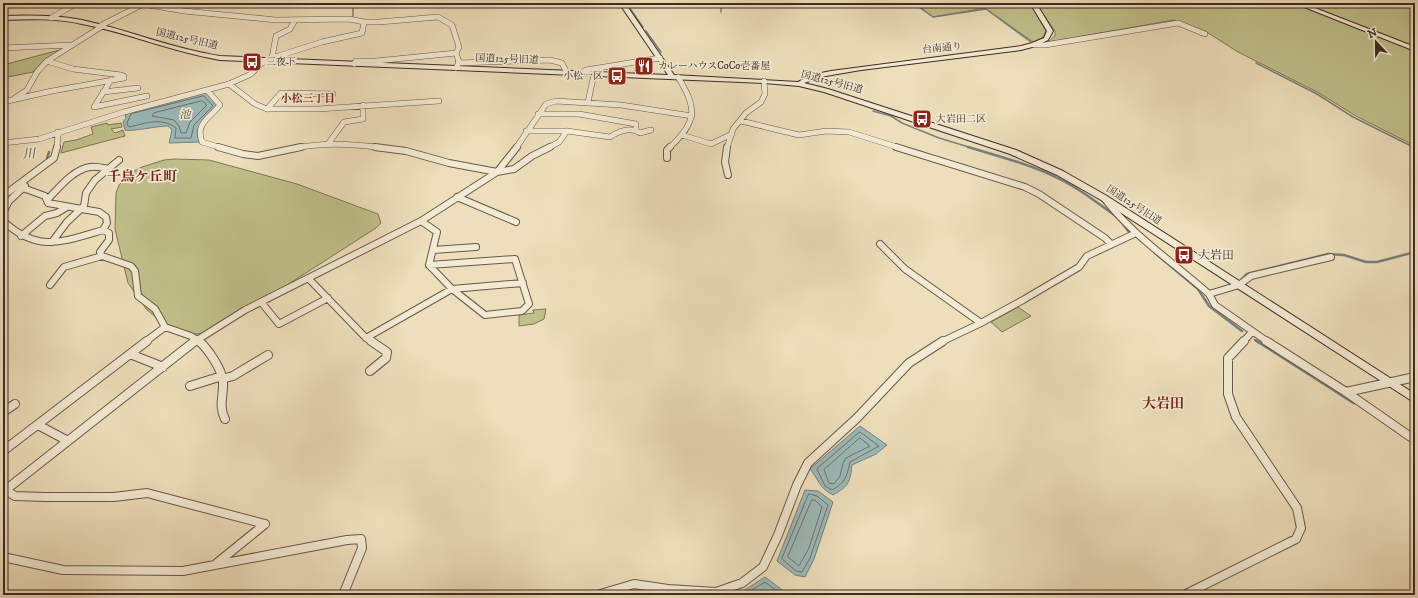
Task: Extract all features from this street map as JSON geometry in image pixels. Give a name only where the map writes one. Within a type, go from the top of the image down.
[{"type":"street","points":[[3,6],[10,3]]},
{"type":"street","points":[[51,18],[77,3]]},
{"type":"street","points":[[622,3],[660,58],[689,94],[693,107],[691,123],[682,135],[667,150],[667,158]]},
{"type":"street","name":"台南通り","points":[[799,84],[815,77],[847,70],[971,55],[1034,45],[1046,39],[1050,31],[1032,3]]},
{"type":"street","points":[[1297,3],[1415,49]]},
{"type":"street","points":[[14,100],[27,90],[37,72],[47,61],[100,27],[144,4],[184,11],[270,20],[349,19],[364,22],[438,17],[444,19],[452,25],[459,47],[456,53],[457,66],[550,60],[562,62],[567,73]]},
{"type":"street","name":"国道125号旧道","points":[[3,18],[51,18],[76,21],[196,54],[229,59],[270,59],[354,64],[457,66],[567,73],[764,81],[799,84],[835,93],[1001,148],[1060,173],[1104,198],[1415,399]]},
{"type":"street","points":[[270,59],[276,36],[290,28],[295,20]]},
{"type":"street","points":[[3,143],[39,139],[158,102],[229,84],[251,74],[270,59],[322,42],[349,35],[358,35],[362,33],[364,22]]},
{"type":"street","points":[[1034,45],[1045,45],[1178,23],[1205,34]]},
{"type":"street","points":[[3,48],[71,45]]},
{"type":"street","points":[[354,64],[356,61],[376,61],[456,53]]},
{"type":"street","points":[[581,73],[586,70],[660,58]]},
{"type":"street","points":[[3,102],[52,91],[124,78],[124,76],[73,69],[47,61]]},
{"type":"street","points":[[588,102],[594,74]]},
{"type":"street","points":[[111,80],[94,107],[147,96]]},
{"type":"street","points":[[728,175],[725,162],[726,151],[733,129],[746,113],[761,102],[765,94],[764,81]]},
{"type":"street","points":[[229,84],[255,104],[267,109],[318,109],[439,101]]},
{"type":"street","points":[[103,92],[138,88]]},
{"type":"street","points":[[207,90],[219,102],[220,105],[199,128],[198,135],[204,143],[242,154],[258,156],[310,145],[328,144],[369,146],[406,151],[449,163],[497,172],[514,169],[532,156],[559,142],[567,131]]},
{"type":"street","points":[[267,109],[281,93],[333,94]]},
{"type":"street","points":[[216,564],[264,524],[147,493],[114,497],[45,497],[15,496],[4,491],[198,339],[261,302],[421,221],[497,172],[516,149],[526,131],[546,104],[556,101],[588,102],[621,105],[692,116]]},
{"type":"street","points":[[328,144],[344,122],[363,120],[363,105]]},
{"type":"street","points":[[538,114],[579,114],[636,124],[636,130]]},
{"type":"street","points":[[741,121],[798,135],[826,131],[849,132],[1001,179],[1039,194],[1111,244]]},
{"type":"street","points":[[526,131],[567,131],[610,138],[620,130],[636,130],[640,133],[651,130]]},
{"type":"street","points":[[3,213],[5,207],[13,197],[54,158],[57,150],[58,132]]},
{"type":"street","points":[[682,135],[711,144],[732,134]]},
{"type":"street","points":[[52,242],[67,222],[84,206],[86,193],[95,180],[119,160]]},
{"type":"street","points":[[47,200],[81,169],[90,166],[109,169]]},
{"type":"street","points":[[3,196],[44,167]]},
{"type":"street","points":[[23,188],[45,196],[48,203],[99,212],[106,217],[107,223],[103,230]]},
{"type":"street","points":[[3,190],[10,191]]},
{"type":"street","points":[[457,197],[516,222]]},
{"type":"street","points":[[1104,198],[1136,233],[1210,294],[1215,304],[1252,332],[1346,392],[1415,440]]},
{"type":"street","points":[[21,236],[45,216],[57,213],[67,206]]},
{"type":"street","points":[[3,221],[21,236],[37,242],[68,240],[103,230],[109,233],[109,240],[100,252],[102,256]]},
{"type":"street","points":[[421,221],[437,232],[429,265]]},
{"type":"street","points":[[597,595],[634,584],[668,589],[716,592],[742,583],[763,567],[778,535],[797,485],[808,463],[857,418],[909,363],[941,342],[981,323],[1079,267],[1087,256],[1136,233]]},
{"type":"street","points":[[880,244],[917,279],[981,323]]},
{"type":"street","points":[[432,250],[476,247]]},
{"type":"street","points":[[50,285],[64,267],[102,256],[131,266],[136,272],[138,296],[156,309],[165,327],[198,339],[209,350],[224,384],[220,409],[225,419]]},
{"type":"street","points":[[1210,294],[1239,285],[1251,276],[1331,257]]},
{"type":"street","points":[[515,259],[529,304],[522,310],[485,315],[452,289],[429,265],[515,259]]},
{"type":"street","points":[[309,279],[366,338],[387,352],[386,358],[370,371]]},
{"type":"street","points":[[366,338],[452,289],[523,283]]},
{"type":"street","points":[[261,302],[279,324],[328,298]]},
{"type":"street","points":[[4,448],[38,425],[165,327]]},
{"type":"street","points":[[1184,595],[1296,539],[1301,528],[1297,508],[1236,417],[1228,394],[1228,358],[1252,332]]},
{"type":"street","points":[[130,354],[163,366]]},
{"type":"street","points":[[190,386],[233,376],[268,356]]},
{"type":"street","points":[[1346,392],[1415,377]]},
{"type":"street","points":[[3,412],[15,404]]},
{"type":"street","points":[[38,425],[68,441]]},
{"type":"street","points":[[3,557],[63,570],[183,571],[348,540],[361,539],[362,548],[343,595]]},
{"type":"green space","points":[[915,3],[1030,3],[1046,31],[1042,38],[1033,42],[985,8],[933,17]]},
{"type":"green space","points":[[1035,3],[1294,3],[1415,51],[1415,146],[1356,116],[1319,93],[1238,52],[1205,31],[1174,20],[1048,42],[1055,36],[1055,31]]},
{"type":"green space","points":[[1300,3],[1415,3],[1415,49]]},
{"type":"green space","points":[[63,49],[44,60],[33,72],[3,78],[3,65]]},
{"type":"green space","points":[[107,123],[108,125],[121,123],[122,127],[111,129],[115,133],[123,130],[125,136],[61,153],[64,142],[76,140],[93,134],[91,127]]},
{"type":"green space","points":[[164,160],[209,160],[297,184],[378,214],[381,223],[376,228],[223,326],[207,333],[188,333],[162,322],[147,310],[128,283],[115,229],[116,193],[119,185],[132,172],[142,167]]},
{"type":"green space","points":[[1018,307],[1031,316],[1002,332],[991,322]]},
{"type":"green space","points":[[546,309],[544,319],[534,324],[519,326],[519,315],[534,313],[533,310]]},
{"type":"water","name":"池","points":[[206,91],[217,103],[212,114],[200,125],[197,135],[200,142],[169,143],[172,130],[168,126],[125,130],[123,122],[126,118],[124,112]]},
{"type":"water","points":[[860,426],[887,445],[876,454],[852,465],[848,483],[833,495],[824,489],[810,469]]},
{"type":"water","points":[[805,490],[818,491],[833,502],[814,559],[805,577],[795,575],[777,561]]},
{"type":"water","points":[[765,577],[789,595],[737,595]]},
{"type":"waterway","points":[[353,3],[353,17],[356,19]]},
{"type":"waterway","points":[[626,3],[643,27]]},
{"type":"waterway","points":[[721,3],[721,12]]},
{"type":"waterway","points":[[913,3],[933,17],[986,9],[1031,42]]},
{"type":"waterway","name":"川","points":[[1167,22],[1174,21]]},
{"type":"waterway","points":[[646,31],[661,52]]},
{"type":"waterway","points":[[1256,63],[1317,94],[1353,117],[1415,148]]},
{"type":"waterway","points":[[873,111],[891,116],[902,123],[939,138],[972,148]]},
{"type":"waterway","points":[[968,147],[1036,168],[1062,180],[1080,190],[1117,217]]},
{"type":"waterway","name":"川","points":[[47,158],[49,152]]},
{"type":"waterway","points":[[1123,224],[1129,232]]},
{"type":"waterway","points":[[1241,280],[1247,274],[1328,254],[1344,255],[1366,262],[1377,262],[1415,252]]},
{"type":"waterway","points":[[1155,253],[1198,289],[1209,306],[1242,331]]},
{"type":"waterway","points":[[1257,341],[1354,403]]},
{"type":"place","name":"三夜下","points":[[252,62]]},
{"type":"place","name":"カレーハウスCoCo壱番屋","points":[[644,66]]},
{"type":"place","name":"小松一区","points":[[617,76]]},
{"type":"place","name":"大岩田二区","points":[[922,119]]},
{"type":"place","name":"大岩田","points":[[1184,255]]},
{"type":"district","name":"小松三丁目","points":[[308,99]]},
{"type":"district","name":"千鳥ケ丘町","points":[[142,177]]},
{"type":"district","name":"大岩田","points":[[1163,404]]}]
